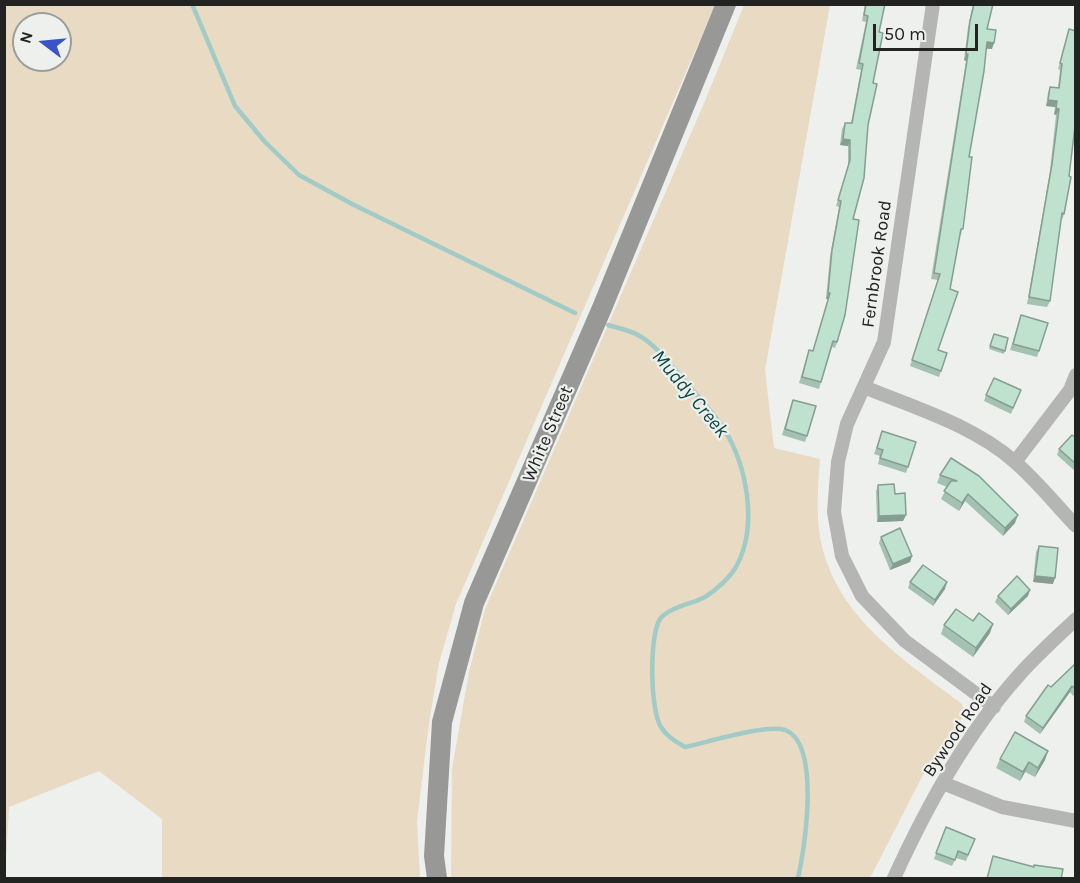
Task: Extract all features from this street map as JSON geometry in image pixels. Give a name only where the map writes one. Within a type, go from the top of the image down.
[{"type":"street","name":"White Street","points":[[437,879],[434,856],[442,722],[474,603],[602,308],[726,4]]},
{"type":"street","name":"Fernbrook Road","points":[[933,4],[884,342],[847,424],[838,462],[834,512],[842,556],[862,596],[905,641],[994,707]]},
{"type":"street","points":[[1015,462],[1070,390],[1076,375]]},
{"type":"street","points":[[864,387],[951,422],[1015,462],[1076,526]]},
{"type":"street","name":"Bywood Road","points":[[894,879],[943,783],[994,707],[1020,674],[1076,619]]},
{"type":"street","points":[[943,783],[1002,807],[1076,821]]},
{"type":"shaded area","points":[[4,5],[715,5],[456,604],[439,663],[429,723],[417,821],[420,878],[162,878],[162,819],[99,771],[9,807],[5,878]]},
{"type":"shaded area","points":[[744,5],[830,5],[765,370],[774,448],[820,459],[818,508],[820,537],[828,565],[840,590],[874,633],[962,704],[965,714],[922,777],[870,878],[451,878],[452,769],[469,672],[485,609],[705,101]]},
{"type":"building","points":[[866,4],[885,4],[879,32],[883,33],[873,83],[877,84],[868,125],[864,178],[853,219],[859,220],[845,315],[837,342],[833,341],[821,382],[802,377],[809,350],[813,351],[830,293],[828,293],[832,250],[841,201],[838,200],[850,160],[850,140],[843,139],[845,123],[852,123],[863,64],[859,63],[868,16],[864,15]]},
{"type":"building","points":[[974,4],[993,4],[987,29],[996,30],[994,43],[987,42],[969,157],[972,157],[963,229],[961,229],[950,289],[958,292],[938,350],[947,353],[941,371],[912,360],[940,274],[934,273]]},
{"type":"building","points":[[1069,29],[1076,31],[1076,118],[1069,176],[1071,177],[1064,214],[1062,213],[1050,301],[1029,297],[1059,109],[1056,108],[1057,101],[1048,100],[1050,87],[1059,88],[1062,64],[1060,63]]},
{"type":"building","points":[[1021,315],[1048,323],[1039,351],[1013,344]]},
{"type":"building","points":[[994,334],[1008,338],[1005,351],[990,346]]},
{"type":"building","points":[[994,378],[1021,390],[1013,408],[986,395]]},
{"type":"building","points":[[793,400],[816,406],[807,436],[785,429]]},
{"type":"building","points":[[882,431],[916,442],[908,467],[880,458],[883,450],[877,448]]},
{"type":"building","points":[[1072,435],[1076,438],[1076,464],[1059,449]]},
{"type":"building","points":[[951,458],[979,476],[1018,515],[1005,528],[968,494],[962,503],[944,491],[951,481],[957,481],[940,475]]},
{"type":"building","points":[[894,484],[895,494],[905,493],[906,515],[879,516],[878,485]]},
{"type":"building","points":[[900,528],[912,556],[893,564],[881,537]]},
{"type":"building","points":[[1039,546],[1058,548],[1055,578],[1035,576]]},
{"type":"building","points":[[923,565],[947,582],[935,600],[910,582]]},
{"type":"building","points":[[1017,576],[1030,590],[1011,609],[998,596]]},
{"type":"building","points":[[956,609],[973,621],[979,613],[993,624],[976,648],[944,625]]},
{"type":"building","points":[[1076,663],[1076,689],[1072,686],[1043,728],[1026,716],[1048,685],[1051,687]]},
{"type":"building","points":[[1015,732],[1048,751],[1038,768],[1029,762],[1023,772],[1000,759]]},
{"type":"building","points":[[946,827],[975,839],[968,855],[958,851],[955,860],[936,853]]},
{"type":"building","points":[[993,856],[1034,867],[1034,865],[1063,869],[1061,879],[987,879]]},
{"type":"waterway","name":"Muddy Creek","points":[[192,4],[235,106],[265,142],[299,175],[354,205],[575,313]]},
{"type":"waterway","name":"Muddy Creek","points":[[608,325],[635,333],[651,344],[710,410],[724,429],[739,460],[747,496],[747,532],[734,570],[723,583],[705,597],[664,615],[656,628],[652,673],[657,718],[666,734],[685,747],[764,729],[785,730],[796,739],[803,754],[808,798],[798,878]]}]
